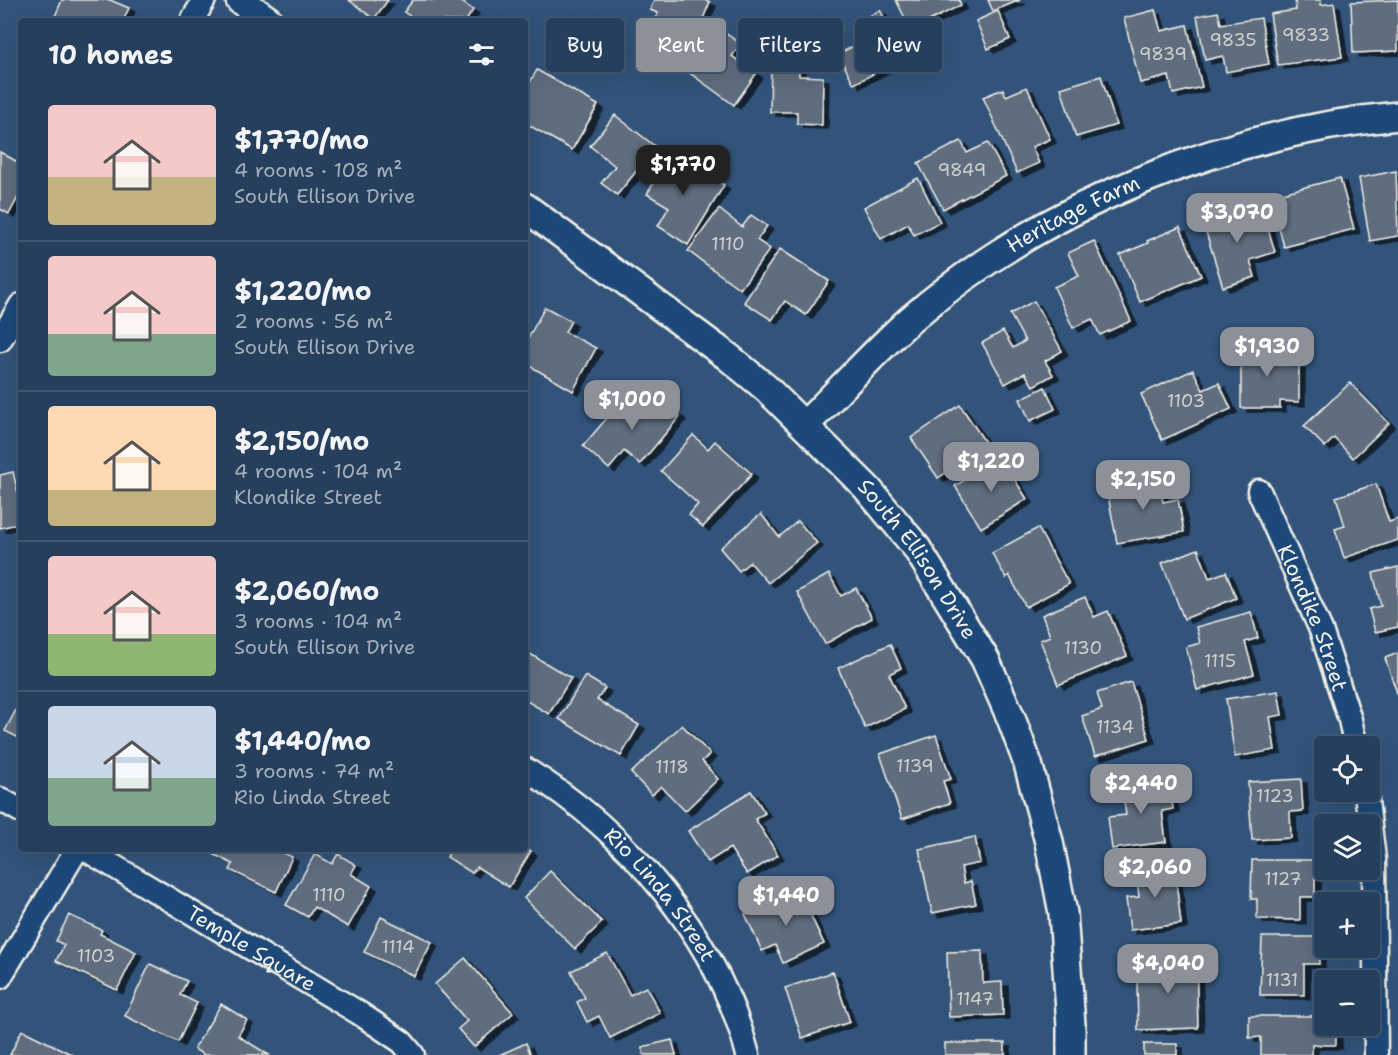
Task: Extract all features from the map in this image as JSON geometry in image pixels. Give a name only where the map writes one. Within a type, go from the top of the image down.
[{"type":"street","points":[[194,18],[204,0]]},
{"type":"street","points":[[240,0],[265,18]]},
{"type":"street","name":"Heritage Farm","points":[[805,425],[912,319],[961,280],[1058,219],[1109,194],[1214,154],[1280,135],[1330,125],[1398,116]]},
{"type":"street","name":"South Ellison Drive","points":[[528,209],[727,356],[771,392],[867,488],[916,547],[984,658],[1011,718],[1028,764],[1050,842],[1063,913],[1071,1055]]},
{"type":"street","points":[[0,340],[18,310]]},
{"type":"street","name":"Klondike Street","points":[[1259,491],[1321,630],[1354,736]]},
{"type":"street","name":"Rio Linda Street","points":[[528,770],[587,811],[664,893],[703,947],[727,996],[748,1055]]},
{"type":"street","points":[[0,799],[18,809]]},
{"type":"street","points":[[1366,802],[1374,859],[1376,1055]]},
{"type":"street","points":[[0,977],[75,852]]},
{"type":"street","name":"Temple Square","points":[[90,852],[359,1012],[402,1042],[413,1055]]},
{"type":"building","points":[[62,0],[110,0],[129,8],[124,18],[54,18]]},
{"type":"building","points":[[349,0],[388,0],[373,18]]},
{"type":"building","points":[[413,0],[459,0],[473,10],[468,18],[413,18],[404,12]]},
{"type":"building","points":[[654,0],[710,2],[703,18],[656,18],[658,13],[650,10]]},
{"type":"building","points":[[896,0],[959,0],[961,5],[935,18],[905,18]]},
{"type":"building","points":[[988,0],[1020,0],[993,11]]},
{"type":"building","points":[[1295,0],[1321,0],[1321,5],[1334,3],[1342,57],[1278,65],[1270,14],[1296,10]]},
{"type":"building","points":[[1398,0],[1398,51],[1353,53],[1351,2]]},
{"type":"building","points":[[880,10],[884,18],[866,18]]},
{"type":"building","points":[[1155,10],[1161,31],[1187,25],[1202,87],[1173,94],[1169,76],[1140,83],[1124,18]]},
{"type":"building","points":[[998,11],[1010,39],[988,49],[976,21]]},
{"type":"building","points":[[1218,12],[1221,24],[1261,18],[1269,64],[1226,72],[1223,56],[1205,60],[1197,16]]},
{"type":"building","points":[[726,34],[738,42],[738,48],[732,56],[738,60],[738,72],[756,74],[734,105],[688,72],[726,72]]},
{"type":"building","points":[[855,46],[855,72],[877,72],[854,84],[843,63],[843,52]]},
{"type":"building","points":[[537,70],[598,105],[572,150],[528,125],[528,86]]},
{"type":"building","points":[[771,72],[799,72],[799,76],[823,77],[822,125],[797,124],[797,112],[770,112]]},
{"type":"building","points":[[1101,76],[1116,125],[1076,137],[1061,88]]},
{"type":"building","points":[[1027,87],[1050,139],[1032,147],[1039,163],[1017,173],[983,97],[1003,89],[1006,96]]},
{"type":"building","points":[[615,115],[656,147],[617,195],[601,183],[615,166],[590,146]]},
{"type":"building","points":[[961,141],[967,153],[988,143],[1006,176],[943,209],[918,163]]},
{"type":"building","points":[[665,150],[724,185],[688,245],[658,226],[669,207],[647,194],[660,173],[653,169]]},
{"type":"building","points":[[0,152],[18,162],[18,198],[9,214],[0,209]]},
{"type":"building","points":[[1396,171],[1398,236],[1370,241],[1359,178]]},
{"type":"building","points":[[918,178],[940,222],[914,235],[908,224],[881,239],[864,207]]},
{"type":"building","points":[[1340,178],[1354,229],[1284,247],[1271,196]]},
{"type":"building","points":[[1231,208],[1235,220],[1263,212],[1275,252],[1250,260],[1255,277],[1223,287],[1201,216]]},
{"type":"building","points":[[719,209],[742,227],[751,215],[767,226],[757,240],[770,249],[740,289],[688,251]]},
{"type":"building","points":[[1180,227],[1201,276],[1140,302],[1120,255]]},
{"type":"building","points":[[1094,241],[1131,321],[1100,335],[1092,319],[1073,328],[1054,287],[1079,276],[1068,253]]},
{"type":"building","points":[[780,249],[829,281],[806,315],[785,301],[772,320],[744,302]]},
{"type":"building","points":[[1034,301],[1062,351],[1045,361],[1053,375],[1033,386],[1025,373],[1005,384],[982,343],[1003,331],[1013,348],[1025,341],[1010,314]]},
{"type":"building","points":[[545,307],[571,321],[565,332],[596,348],[573,391],[528,365],[528,338]]},
{"type":"building","points":[[1241,345],[1277,345],[1277,365],[1299,365],[1299,402],[1280,401],[1280,408],[1241,408]]},
{"type":"building","points":[[1193,370],[1203,390],[1219,383],[1231,409],[1162,440],[1141,394]]},
{"type":"building","points":[[1350,383],[1389,423],[1353,458],[1334,438],[1325,447],[1304,426]]},
{"type":"building","points":[[1045,387],[1055,409],[1030,421],[1020,399]]},
{"type":"building","points":[[650,390],[680,416],[640,464],[624,451],[609,469],[583,446],[618,405],[629,414]]},
{"type":"building","points":[[960,405],[987,445],[938,478],[911,438]]},
{"type":"building","points":[[693,435],[708,449],[715,441],[752,474],[703,527],[689,515],[698,504],[661,471]]},
{"type":"building","points":[[1001,458],[1027,499],[981,528],[955,486]]},
{"type":"building","points":[[13,472],[18,493],[18,524],[0,528],[0,475]]},
{"type":"building","points":[[1158,476],[1163,502],[1178,499],[1184,532],[1117,543],[1106,485]]},
{"type":"building","points":[[1376,484],[1389,522],[1398,519],[1398,540],[1344,558],[1335,529],[1345,526],[1336,497]]},
{"type":"building","points":[[761,514],[779,537],[798,521],[817,543],[768,583],[750,562],[739,571],[720,548]]},
{"type":"building","points":[[1038,528],[1069,584],[1026,607],[1009,575],[1006,578],[992,553]]},
{"type":"building","points":[[1198,549],[1209,578],[1226,572],[1236,598],[1184,619],[1162,563]]},
{"type":"building","points":[[1398,567],[1398,627],[1375,632],[1369,609],[1381,606],[1373,573]]},
{"type":"building","points":[[829,574],[841,596],[856,588],[872,618],[825,644],[797,592]]},
{"type":"building","points":[[1085,597],[1094,617],[1108,611],[1127,656],[1058,685],[1040,640],[1050,636],[1042,615]]},
{"type":"building","points":[[1251,612],[1258,638],[1245,642],[1254,674],[1197,690],[1186,647],[1200,643],[1196,627]]},
{"type":"building","points":[[890,644],[901,668],[889,674],[905,709],[865,728],[838,668]]},
{"type":"building","points":[[528,653],[571,678],[549,714],[528,702]]},
{"type":"building","points":[[1398,653],[1398,696],[1385,658]]},
{"type":"building","points":[[585,676],[605,688],[597,700],[639,725],[621,756],[559,719]]},
{"type":"building","points":[[1131,682],[1149,739],[1095,756],[1082,716],[1102,709],[1097,693]]},
{"type":"building","points":[[1278,691],[1282,715],[1270,717],[1275,750],[1235,757],[1226,699]]},
{"type":"building","points":[[18,706],[18,738],[5,731]]},
{"type":"building","points":[[682,725],[710,754],[702,761],[718,779],[685,811],[661,786],[652,795],[631,773]]},
{"type":"building","points":[[936,735],[951,779],[943,781],[950,803],[902,819],[880,754]]},
{"type":"building","points":[[1156,777],[1157,790],[1170,789],[1173,809],[1162,811],[1166,842],[1112,849],[1108,817],[1126,815],[1121,781]]},
{"type":"building","points":[[1301,779],[1303,811],[1290,812],[1291,838],[1252,840],[1248,782]]},
{"type":"building","points":[[751,791],[765,813],[755,819],[778,855],[747,874],[730,848],[708,862],[688,831]]},
{"type":"building","points":[[975,837],[980,863],[961,867],[964,883],[971,881],[976,904],[932,913],[919,849]]},
{"type":"building","points":[[531,851],[509,887],[477,867],[472,873],[447,857],[450,852]]},
{"type":"building","points":[[214,852],[281,852],[292,857],[276,892],[230,870],[233,864],[213,854]]},
{"type":"building","points":[[315,854],[332,864],[338,854],[356,865],[351,874],[371,886],[348,927],[314,907],[308,917],[286,905]]},
{"type":"building","points":[[1252,860],[1314,860],[1314,897],[1300,897],[1300,920],[1257,919],[1257,899],[1251,899]]},
{"type":"building","points":[[1174,863],[1181,924],[1130,930],[1126,898],[1139,897],[1136,868]]},
{"type":"building","points":[[550,871],[602,922],[575,949],[524,898]]},
{"type":"building","points":[[799,890],[824,944],[783,963],[775,945],[762,951],[745,914]]},
{"type":"building","points":[[69,915],[102,930],[100,934],[136,952],[117,990],[56,961],[64,945],[56,941]]},
{"type":"building","points":[[381,917],[432,942],[414,976],[364,952]]},
{"type":"building","points":[[1262,937],[1314,937],[1314,958],[1319,958],[1319,964],[1304,964],[1304,995],[1260,995]]},
{"type":"building","points":[[982,951],[983,983],[1002,982],[1003,1015],[949,1017],[947,952]]},
{"type":"building","points":[[607,953],[630,995],[646,987],[660,1013],[610,1038],[599,1016],[587,1022],[577,1002],[585,998],[571,971]]},
{"type":"building","points":[[465,958],[513,1013],[474,1047],[458,1029],[467,1021],[435,984]]},
{"type":"building","points":[[1196,959],[1198,1028],[1138,1030],[1137,980],[1146,980],[1146,960]]},
{"type":"building","points":[[150,964],[187,981],[180,995],[197,1003],[178,1042],[125,1016]]},
{"type":"building","points":[[833,972],[850,1022],[802,1038],[785,988]]},
{"type":"building","points":[[221,1004],[247,1020],[238,1036],[269,1055],[204,1055],[194,1049]]},
{"type":"building","points":[[1249,1016],[1314,1016],[1314,1036],[1336,1036],[1336,1045],[1312,1045],[1312,1055],[1261,1055],[1261,1037],[1249,1038]]},
{"type":"building","points":[[22,1030],[73,1055],[10,1055]]},
{"type":"building","points":[[672,1040],[676,1055],[644,1055],[642,1047]]},
{"type":"building","points":[[526,1043],[531,1055],[499,1055]]},
{"type":"building","points":[[945,1043],[1005,1043],[1005,1055],[945,1055]]},
{"type":"building","points":[[1144,1044],[1177,1044],[1177,1055],[1144,1055]]}]
